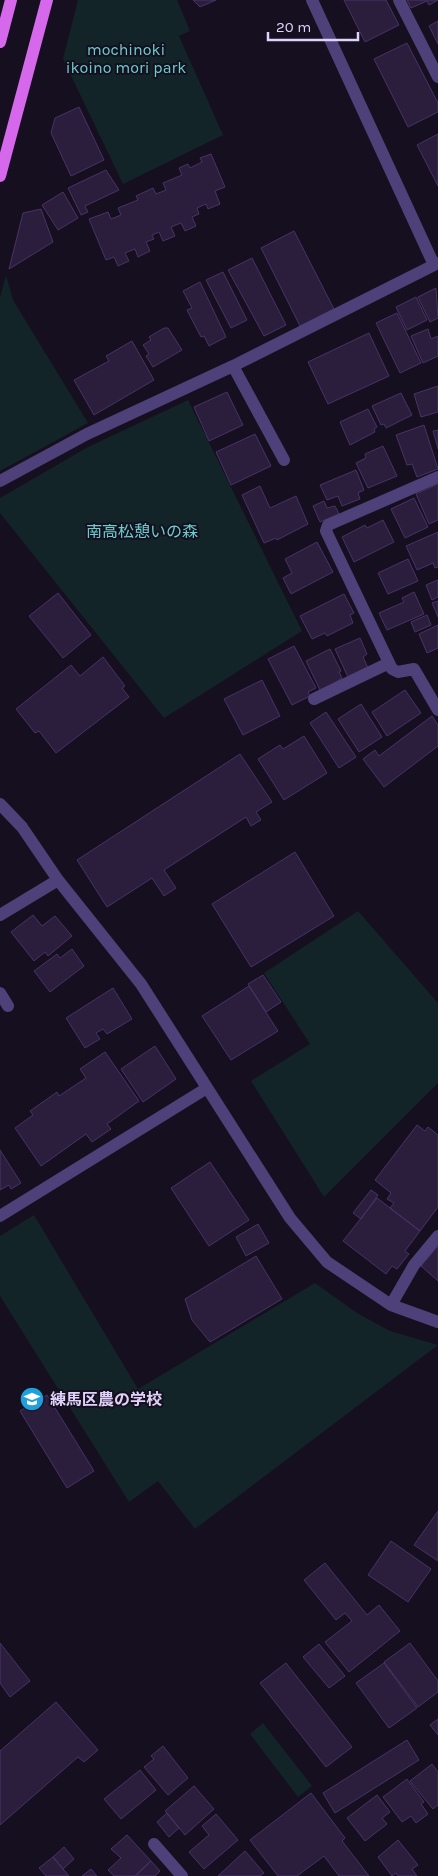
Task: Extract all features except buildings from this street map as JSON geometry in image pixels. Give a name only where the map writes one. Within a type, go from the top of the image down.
[{"type":"main road","points":[[0,42],[11,0]]},
{"type":"main road","points":[[0,176],[47,0]]},
{"type":"street","points":[[0,481],[86,434],[232,366],[436,264],[312,0]]},
{"type":"street","points":[[399,0],[438,77]]},
{"type":"street","points":[[232,366],[284,460]]},
{"type":"street","points":[[438,477],[326,528],[395,672],[411,668],[416,670],[438,710]]},
{"type":"street","points":[[314,699],[389,662]]},
{"type":"street","points":[[0,804],[22,827],[58,880],[140,984],[290,1218],[314,1247],[327,1262],[391,1305],[438,1322]]},
{"type":"street","points":[[0,915],[58,880]]},
{"type":"street","points":[[0,993],[8,1006]]},
{"type":"street","points":[[0,1216],[207,1088]]},
{"type":"street","points":[[391,1305],[414,1266],[438,1236]]},
{"type":"street","points":[[154,1844],[182,1876]]},
{"type":"green space","name":"mochinoki ikoino mori park","points":[[78,0],[177,0],[190,31],[179,36],[223,135],[123,184],[63,59]]},
{"type":"green space","points":[[6,275],[13,300],[88,423],[0,471],[0,297]]},
{"type":"green space","name":"南高松憩いの森","points":[[188,400],[302,631],[164,718],[0,513],[0,498],[86,448]]},
{"type":"green space","points":[[358,911],[438,1003],[438,1083],[324,1197],[251,1081],[310,1044],[264,973]]},
{"type":"green space","points":[[34,1215],[138,1389],[315,1283],[357,1313],[390,1331],[438,1345],[195,1529],[158,1481],[129,1502],[0,1296],[0,1236]]},
{"type":"green space","points":[[263,1723],[312,1786],[298,1797],[250,1734]]},
{"type":"place","name":"練馬区農の学校","points":[[32,1399]]}]
